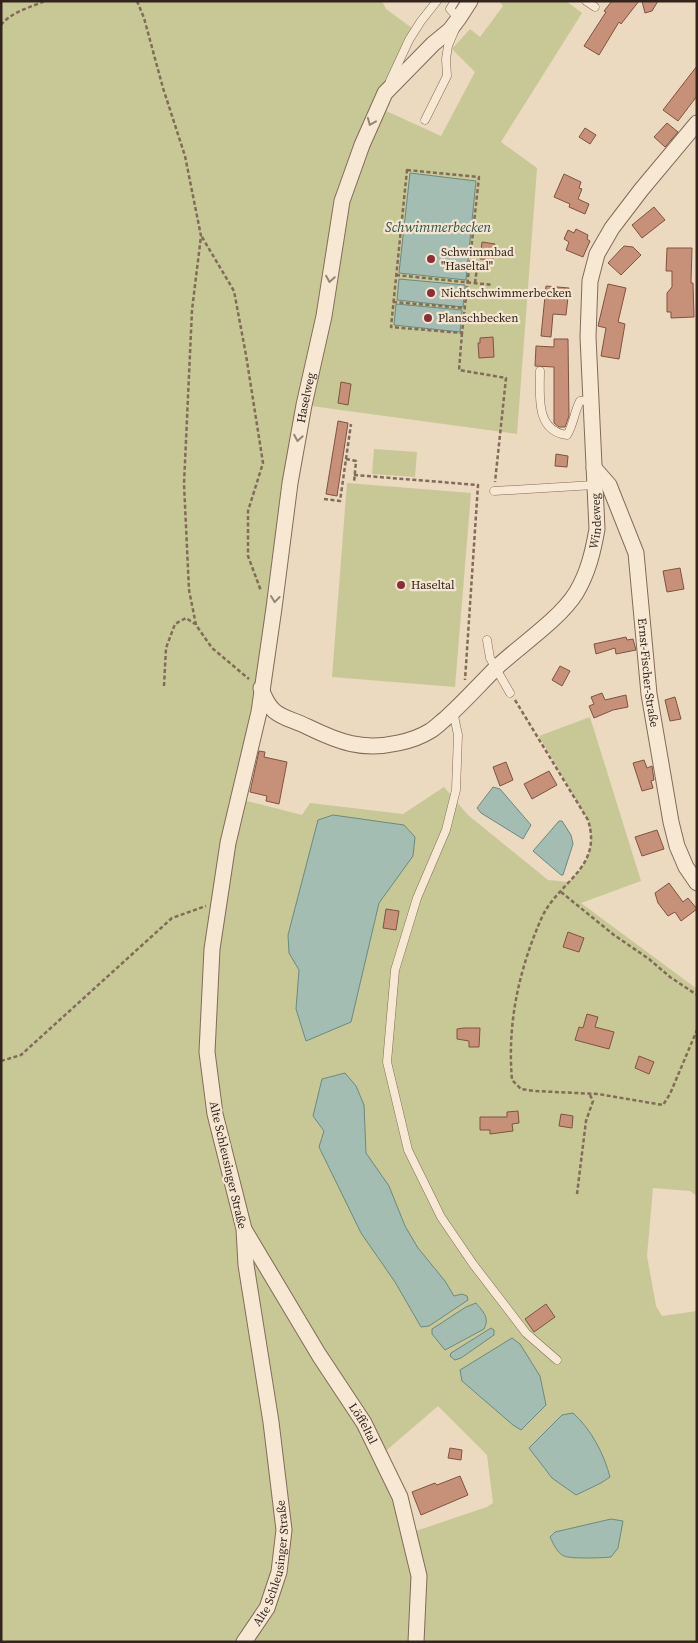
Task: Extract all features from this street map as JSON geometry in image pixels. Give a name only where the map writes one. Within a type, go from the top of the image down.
[{"type":"street","name":"Haselweg","points":[[259,712],[290,483],[304,405],[324,316],[342,201],[362,145],[385,92],[433,44],[450,30],[470,1]]},
{"type":"street","name":"Windeweg","points":[[261,688],[267,703],[282,717],[296,721],[338,741],[367,746],[398,743],[430,731],[496,668],[566,607],[576,593],[586,573],[593,553],[597,529],[588,337],[590,281],[597,254],[612,228],[697,122]]},
{"type":"street","name":"Ernst-Fischer-Straße","points":[[594,468],[609,485],[636,553],[649,694],[671,822],[677,846],[686,867],[697,883]]},
{"type":"street","name":"Alte Schleusinger Straße","points":[[244,1642],[267,1608],[279,1572],[284,1530],[271,1422],[246,1265],[244,1230],[215,1114],[207,1052],[212,949],[219,901],[228,843],[259,712]]},
{"type":"street","points":[[254,735],[265,725],[282,717]]},
{"type":"street","name":"Löffeltal","points":[[244,1230],[319,1355],[364,1423],[400,1497],[419,1576],[416,1642]]},
{"type":"lane","name":"Haselweg","points":[[385,92],[409,40],[437,1]]},
{"type":"lane","points":[[424,120],[447,76],[446,59],[448,46],[459,18],[450,9],[455,1]]},
{"type":"lane","points":[[586,1],[595,7]]},
{"type":"lane","points":[[540,371],[540,409],[548,425],[558,434],[568,435],[572,428],[575,410],[580,400],[591,400]]},
{"type":"lane","points":[[494,491],[594,485]]},
{"type":"lane","points":[[487,640],[490,658],[510,693]]},
{"type":"lane","points":[[453,711],[458,735],[456,790],[446,830],[417,898],[395,970],[387,1062],[408,1150],[441,1217],[473,1264],[526,1333],[557,1360]]},
{"type":"path","points":[[1,24],[22,11],[45,1]]},
{"type":"path","points":[[138,1],[163,88],[186,156],[202,236],[234,291],[263,464],[248,511],[248,556],[262,594],[274,608]]},
{"type":"path","points":[[462,333],[391,327],[407,170],[479,178],[459,370],[506,378],[494,491]]},
{"type":"path","points":[[196,625],[189,590],[184,484],[192,310],[202,236]]},
{"type":"path","points":[[475,283],[478,260]]},
{"type":"path","points":[[396,275],[493,285]]},
{"type":"path","points":[[393,302],[465,308]]},
{"type":"path","points":[[324,499],[340,501],[351,424]]},
{"type":"path","points":[[346,459],[356,461],[354,483]]},
{"type":"path","points":[[354,475],[478,485],[465,681]]},
{"type":"path","points":[[164,686],[166,648],[175,624],[186,618],[196,625],[212,648],[261,688]]},
{"type":"path","points":[[510,693],[588,820],[592,832],[592,844],[587,858],[578,873],[552,900],[543,916],[528,954],[517,989],[512,1020],[510,1058],[512,1080],[521,1088],[534,1091],[589,1093],[663,1104],[670,1094],[697,1030]]},
{"type":"path","points":[[561,892],[614,935],[697,995]]},
{"type":"path","points":[[1,1061],[21,1055],[172,918],[219,901]]},
{"type":"path","points":[[578,1194],[586,1121],[593,1101],[589,1093]]},
{"type":"green space","points":[[1,1],[382,1],[386,9],[412,28],[353,157],[243,800],[302,815],[310,803],[403,814],[444,787],[468,815],[548,880],[569,882],[581,868],[589,854],[591,846],[590,829],[588,820],[539,736],[590,717],[641,881],[581,903],[697,989],[697,1196],[690,1191],[653,1188],[647,1256],[656,1306],[662,1316],[697,1311],[697,1642],[1,1642]],"holes":[[[438,1406],[487,1455],[493,1503],[487,1507],[410,1533],[380,1456]]]},
{"type":"green space","name":"Schwimmbad \"Haseltal\"","points":[[499,1],[566,1],[582,13],[501,142],[537,168],[517,434],[304,405],[342,201],[384,110],[441,136],[475,72],[452,49],[470,29],[480,37],[503,6]]},
{"type":"green space","points":[[374,449],[417,452],[415,477],[372,474]]},
{"type":"green space","name":"Haseltal","points":[[347,483],[471,493],[455,687],[332,677]]},
{"type":"water","name":"Schwimmerbecken","points":[[410,173],[476,181],[466,280],[399,273]]},
{"type":"water","name":"Nichtschwimmerbecken","points":[[399,279],[465,285],[463,307],[397,300]]},
{"type":"water","name":"Planschbecken","points":[[396,304],[462,310],[460,332],[394,325]]},
{"type":"water","points":[[493,787],[500,789],[531,825],[523,839],[481,813],[477,808]]},
{"type":"water","points":[[333,815],[404,825],[415,837],[413,856],[379,903],[351,1022],[306,1041],[296,1009],[299,970],[289,953],[288,935],[318,820]]},
{"type":"water","points":[[559,821],[562,821],[571,835],[573,844],[563,875],[533,851]]},
{"type":"water","points":[[345,1073],[356,1086],[364,1105],[366,1153],[389,1186],[405,1226],[418,1248],[445,1281],[454,1296],[462,1294],[467,1296],[468,1300],[429,1326],[421,1327],[395,1282],[361,1233],[319,1147],[324,1131],[313,1116],[322,1079]]},
{"type":"water","points":[[476,1303],[486,1318],[484,1329],[445,1350],[432,1334],[432,1329],[466,1307]]},
{"type":"water","points":[[491,1328],[494,1330],[494,1335],[461,1358],[455,1360],[450,1356],[451,1353]]},
{"type":"water","points":[[512,1338],[520,1344],[540,1376],[546,1405],[521,1430],[462,1381],[460,1370]]},
{"type":"water","points":[[573,1413],[580,1419],[596,1442],[610,1477],[576,1495],[552,1478],[529,1448],[562,1415]]},
{"type":"water","points":[[611,1519],[623,1521],[618,1548],[611,1557],[567,1557],[557,1550],[550,1537],[555,1532]]},
{"type":"building","points":[[612,1],[639,1],[621,24],[619,22],[599,55],[584,46],[606,12],[604,11]]},
{"type":"building","points":[[642,1],[658,1],[652,11],[645,13]]},
{"type":"building","points":[[697,66],[697,96],[678,121],[663,110]]},
{"type":"building","points":[[667,123],[678,132],[665,147],[654,137]]},
{"type":"building","points":[[585,128],[596,135],[590,144],[579,137]]},
{"type":"building","points":[[564,174],[581,182],[579,188],[582,189],[578,199],[589,204],[585,214],[569,207],[570,204],[554,197]]},
{"type":"building","points":[[654,207],[665,220],[642,238],[632,225]]},
{"type":"building","points":[[576,229],[588,235],[587,239],[590,241],[583,257],[566,250],[569,242],[564,239],[568,230],[574,233]]},
{"type":"building","points":[[482,242],[495,244],[493,260],[480,259]]},
{"type":"building","points":[[624,246],[633,247],[641,255],[621,275],[608,263]]},
{"type":"building","points":[[667,248],[692,248],[691,283],[693,283],[694,317],[671,318],[671,312],[667,312],[667,293],[672,287],[672,271],[666,271]]},
{"type":"building","points":[[608,284],[626,288],[618,322],[625,324],[619,359],[601,356],[606,328],[598,326]]},
{"type":"building","points":[[546,286],[569,288],[566,315],[553,314],[551,337],[541,336]]},
{"type":"building","points":[[493,337],[494,357],[479,358],[478,343],[480,343],[480,338]]},
{"type":"building","points":[[554,339],[568,339],[569,416],[565,427],[559,427],[554,423],[554,367],[535,366],[536,346],[554,347]]},
{"type":"building","points":[[341,382],[351,384],[348,405],[338,403]]},
{"type":"building","points":[[338,421],[348,423],[337,496],[326,494]]},
{"type":"building","points":[[556,454],[568,456],[567,467],[555,466]]},
{"type":"building","points":[[680,568],[684,589],[667,592],[663,571]]},
{"type":"building","points":[[626,637],[627,640],[633,639],[636,650],[616,654],[615,648],[596,654],[594,644]]},
{"type":"building","points":[[560,666],[570,671],[562,686],[552,680]]},
{"type":"building","points":[[602,693],[605,700],[626,695],[628,707],[613,710],[594,718],[589,706],[594,704],[591,697]]},
{"type":"building","points":[[675,697],[681,719],[670,721],[665,700]]},
{"type":"building","points":[[259,751],[265,752],[264,757],[287,762],[279,804],[266,801],[267,796],[250,792]]},
{"type":"building","points":[[644,760],[647,768],[652,766],[654,780],[651,781],[653,788],[642,791],[633,763]]},
{"type":"building","points":[[506,762],[513,780],[500,786],[493,767]]},
{"type":"building","points":[[549,771],[557,785],[532,799],[524,784]]},
{"type":"building","points":[[657,830],[664,849],[642,856],[635,837]]},
{"type":"building","points":[[669,883],[683,902],[688,898],[697,909],[681,921],[675,912],[668,916],[658,903],[655,893]]},
{"type":"building","points":[[386,909],[399,911],[396,930],[383,928]]},
{"type":"building","points":[[568,932],[584,938],[579,952],[563,947]]},
{"type":"building","points":[[587,1014],[598,1017],[595,1027],[614,1032],[609,1049],[575,1040],[579,1027],[583,1028]]},
{"type":"building","points":[[480,1028],[479,1047],[469,1047],[469,1041],[457,1039],[457,1029]]},
{"type":"building","points":[[639,1056],[654,1062],[649,1074],[635,1068]]},
{"type":"building","points":[[518,1111],[519,1123],[512,1124],[513,1131],[490,1134],[490,1130],[480,1130],[480,1117],[507,1117],[507,1112]]},
{"type":"building","points":[[561,1114],[573,1116],[572,1128],[559,1126]]},
{"type":"building","points":[[546,1304],[555,1317],[534,1332],[525,1319]]},
{"type":"building","points":[[450,1448],[462,1450],[461,1460],[448,1458]]},
{"type":"building","points":[[460,1476],[468,1495],[421,1515],[412,1492]]},
{"type":"place","name":"Schwimmbad \"Haseltal\"","points":[[431,259]]},
{"type":"place","name":"Nichtschwimmerbecken","points":[[431,293]]},
{"type":"place","name":"Planschbecken","points":[[428,318]]},
{"type":"place","name":"Haseltal","points":[[401,585]]}]
